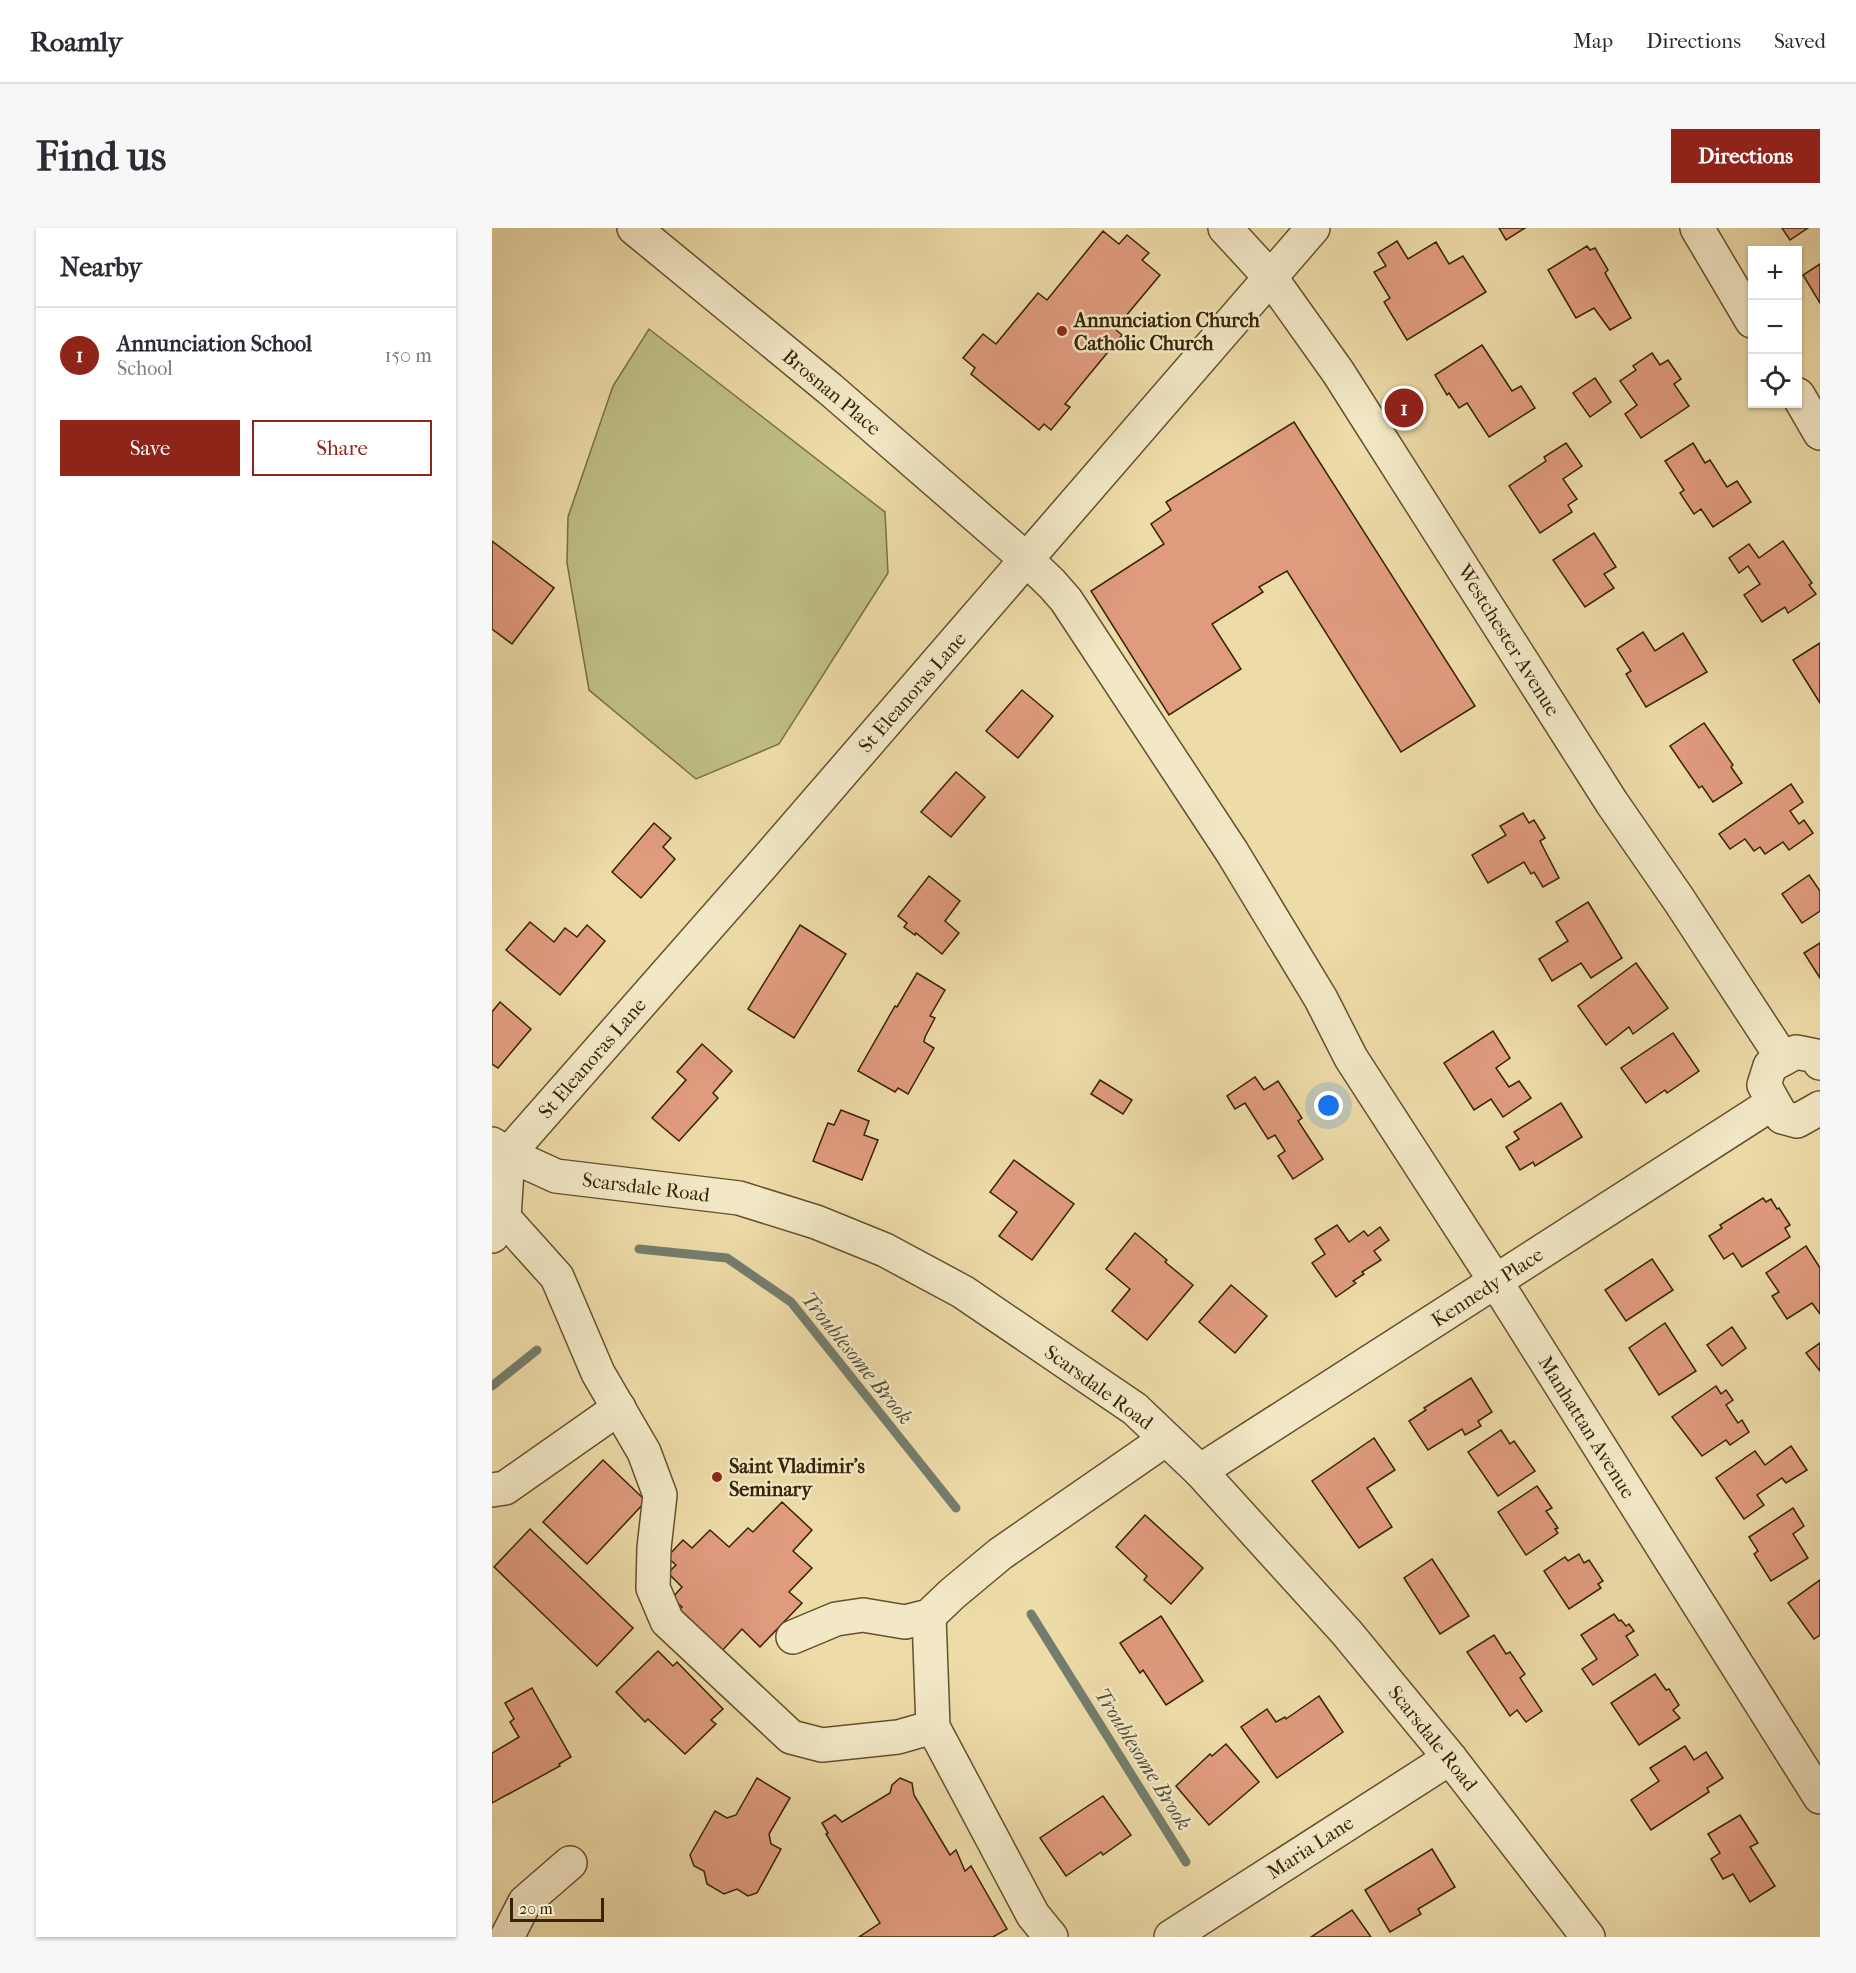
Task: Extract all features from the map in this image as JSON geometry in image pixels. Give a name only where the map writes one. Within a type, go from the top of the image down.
[{"type":"street","name":"Brosnan Place","points":[[634,228],[830,389],[1027,560],[1066,600],[1225,843],[1321,999],[1351,1058]]},
{"type":"street","name":"Westchester Avenue","points":[[1225,228],[1271,278],[1338,372],[1612,803],[1679,900],[1783,1059]]},
{"type":"street","name":"St Eleanoras Lane","points":[[500,1149],[1027,560],[1313,228]]},
{"type":"street","points":[[1696,228],[1748,314]]},
{"type":"street","points":[[1802,403],[1820,433]]},
{"type":"street","points":[[1818,1113],[1797,1121],[1782,1117],[1764,1085],[1770,1066],[1797,1052],[1816,1056],[1820,1063]]},
{"type":"street","name":"Manhattan Avenue","points":[[1351,1058],[1496,1282],[1820,1797]]},
{"type":"street","name":"Kennedy Place","points":[[1200,1471],[1773,1103]]},
{"type":"street","points":[[500,1149],[498,1227],[557,1277],[598,1373],[644,1452],[660,1495],[654,1548],[653,1588],[667,1621],[791,1737],[822,1745],[898,1737],[933,1727]]},
{"type":"street","name":"Scarsdale Road","points":[[500,1149],[556,1176],[739,1198],[816,1222],[885,1250],[963,1292],[1135,1409],[1200,1471],[1347,1633],[1450,1758],[1588,1937]]},
{"type":"street","points":[[492,1490],[505,1488],[619,1408]]},
{"type":"street","points":[[793,1637],[836,1619],[863,1615],[905,1622],[929,1616],[1000,1554],[1166,1439]]},
{"type":"street","points":[[929,1616],[933,1727],[1034,1915],[1051,1937]]},
{"type":"street","name":"Maria Lane","points":[[1171,1937],[1450,1758]]},
{"type":"street","points":[[507,1937],[525,1902],[570,1863]]},
{"type":"green space","points":[[649,329],[885,512],[888,573],[779,744],[696,779],[589,690],[567,563],[568,517],[613,386]]},
{"type":"building","points":[[1499,228],[1525,228],[1506,240]]},
{"type":"building","points":[[1782,228],[1808,228],[1790,240]]},
{"type":"building","name":"Annunciation Church Catholic Church","points":[[1103,231],[1119,244],[1127,235],[1149,253],[1142,260],[1160,275],[1115,329],[1122,335],[1065,404],[1070,407],[1051,430],[1044,424],[1039,430],[971,374],[975,368],[963,358],[983,334],[996,344],[1038,293],[1047,300]]},
{"type":"building","points":[[1397,241],[1408,259],[1436,242],[1449,264],[1463,256],[1486,292],[1407,340],[1384,302],[1390,298],[1374,272],[1386,266],[1378,253]]},
{"type":"building","points":[[1587,246],[1590,250],[1595,248],[1608,270],[1605,273],[1631,318],[1610,330],[1594,308],[1576,318],[1548,270]]},
{"type":"building","points":[[1820,264],[1820,303],[1803,275]]},
{"type":"building","points":[[1482,345],[1512,391],[1521,386],[1535,408],[1489,437],[1467,403],[1459,408],[1449,393],[1447,395],[1435,375]]},
{"type":"building","points":[[1652,353],[1660,365],[1668,360],[1681,379],[1674,384],[1689,406],[1641,438],[1625,414],[1637,405],[1620,381],[1636,370],[1633,366]]},
{"type":"building","points":[[1595,378],[1611,402],[1590,417],[1573,393]]},
{"type":"building","points":[[1294,422],[1475,706],[1401,752],[1287,571],[1259,587],[1263,592],[1212,624],[1241,669],[1169,715],[1091,591],[1164,544],[1151,524],[1171,510],[1166,502]]},
{"type":"building","points":[[1566,443],[1582,466],[1563,479],[1577,499],[1568,505],[1572,512],[1540,533],[1509,486],[1546,461],[1544,457]]},
{"type":"building","points":[[1693,443],[1705,463],[1710,460],[1727,487],[1737,481],[1751,502],[1713,527],[1701,509],[1694,514],[1680,493],[1684,490],[1665,461]]},
{"type":"building","points":[[1594,533],[1616,567],[1604,574],[1614,588],[1585,607],[1553,560]]},
{"type":"building","points":[[492,541],[554,588],[512,644],[492,629]]},
{"type":"building","points":[[1783,541],[1812,583],[1809,585],[1816,594],[1788,613],[1785,607],[1762,622],[1744,595],[1760,584],[1748,566],[1739,573],[1729,558],[1749,544],[1759,558]]},
{"type":"building","points":[[1643,632],[1655,651],[1683,633],[1707,672],[1646,707],[1626,674],[1631,671],[1617,649]]},
{"type":"building","points":[[1820,643],[1820,703],[1793,660]]},
{"type":"building","points":[[1022,690],[1053,716],[1018,758],[986,731]]},
{"type":"building","points":[[1704,723],[1733,765],[1731,767],[1742,783],[1713,802],[1702,786],[1699,788],[1670,746]]},
{"type":"building","points":[[956,772],[985,797],[951,837],[921,812]]},
{"type":"building","points":[[1791,784],[1803,802],[1790,811],[1799,824],[1804,820],[1813,833],[1789,850],[1783,842],[1765,854],[1760,847],[1754,851],[1745,839],[1730,849],[1719,834]]},
{"type":"building","points":[[1523,813],[1529,823],[1534,820],[1545,838],[1540,841],[1559,878],[1543,887],[1534,872],[1531,874],[1524,862],[1488,883],[1472,855],[1506,835],[1500,826]]},
{"type":"building","points":[[654,823],[671,838],[663,847],[675,859],[641,898],[612,872]]},
{"type":"building","points":[[1809,875],[1820,891],[1820,911],[1802,923],[1782,894]]},
{"type":"building","points":[[929,876],[960,901],[945,921],[959,933],[942,954],[916,933],[915,935],[904,927],[907,923],[898,916]]},
{"type":"building","points":[[1588,902],[1622,958],[1591,978],[1581,963],[1552,981],[1539,959],[1568,941],[1556,922]]},
{"type":"building","points":[[530,922],[554,942],[565,928],[577,937],[587,925],[605,941],[560,995],[506,950]]},
{"type":"building","points":[[800,925],[846,954],[794,1038],[748,1009]]},
{"type":"building","points":[[1820,943],[1820,978],[1804,953]]},
{"type":"building","points":[[1636,963],[1668,1008],[1633,1034],[1629,1027],[1606,1045],[1578,1006]]},
{"type":"building","points":[[917,973],[945,990],[930,1016],[935,1018],[924,1042],[934,1048],[908,1094],[898,1088],[895,1092],[858,1071],[895,1006],[897,1007]]},
{"type":"building","points":[[500,1002],[531,1029],[498,1068],[492,1064],[492,1012]]},
{"type":"building","points":[[1493,1031],[1510,1058],[1496,1068],[1509,1087],[1519,1081],[1531,1098],[1503,1117],[1491,1099],[1474,1110],[1444,1063]]},
{"type":"building","points":[[1673,1033],[1699,1071],[1667,1093],[1665,1090],[1646,1103],[1621,1068]]},
{"type":"building","points":[[702,1044],[732,1071],[713,1093],[718,1098],[679,1141],[652,1118],[686,1080],[677,1072]]},
{"type":"building","points":[[1255,1077],[1264,1090],[1278,1081],[1302,1118],[1298,1121],[1323,1159],[1293,1179],[1278,1156],[1285,1151],[1275,1135],[1268,1139],[1245,1103],[1235,1109],[1227,1096]]},
{"type":"building","points":[[1100,1080],[1132,1100],[1123,1114],[1091,1094]]},
{"type":"building","points":[[1561,1103],[1582,1137],[1535,1166],[1533,1162],[1520,1170],[1506,1147],[1519,1139],[1514,1132]]},
{"type":"building","points":[[841,1110],[869,1121],[864,1135],[878,1140],[862,1180],[813,1161],[828,1123],[834,1125]]},
{"type":"building","points":[[1014,1160],[1074,1204],[1032,1260],[999,1236],[1017,1212],[990,1192]]},
{"type":"building","points":[[1763,1198],[1766,1202],[1771,1199],[1777,1209],[1779,1208],[1790,1225],[1785,1228],[1790,1237],[1742,1267],[1733,1253],[1724,1259],[1709,1236],[1722,1228],[1720,1225]]},
{"type":"building","points":[[1337,1225],[1349,1242],[1364,1231],[1368,1236],[1380,1227],[1389,1240],[1374,1251],[1381,1260],[1362,1272],[1364,1274],[1353,1281],[1356,1283],[1336,1297],[1312,1263],[1325,1254],[1315,1239]]},
{"type":"building","points":[[1135,1233],[1193,1285],[1147,1340],[1112,1311],[1130,1289],[1106,1269]]},
{"type":"building","points":[[1806,1246],[1820,1268],[1820,1314],[1812,1303],[1787,1319],[1772,1296],[1779,1292],[1766,1273]]},
{"type":"building","points":[[1652,1259],[1673,1290],[1626,1321],[1605,1290]]},
{"type":"building","points":[[1231,1285],[1267,1316],[1235,1353],[1199,1322]]},
{"type":"building","points":[[1665,1323],[1696,1371],[1659,1395],[1629,1348]]},
{"type":"building","points":[[1732,1327],[1746,1348],[1722,1366],[1707,1345]]},
{"type":"building","points":[[1820,1343],[1820,1371],[1806,1353]]},
{"type":"building","points":[[1471,1378],[1492,1412],[1478,1421],[1481,1426],[1465,1435],[1462,1429],[1428,1450],[1409,1421],[1426,1410],[1424,1408]]},
{"type":"building","points":[[1716,1386],[1721,1394],[1726,1390],[1733,1400],[1726,1405],[1738,1423],[1742,1420],[1749,1432],[1730,1445],[1726,1440],[1702,1456],[1672,1417]]},
{"type":"building","points":[[1501,1430],[1510,1444],[1514,1441],[1535,1471],[1498,1496],[1468,1452]]},
{"type":"building","points":[[1374,1438],[1395,1470],[1367,1488],[1392,1527],[1359,1548],[1312,1481]]},
{"type":"building","points":[[1791,1446],[1807,1470],[1786,1483],[1782,1478],[1757,1495],[1764,1505],[1744,1519],[1716,1478],[1755,1451],[1765,1465]]},
{"type":"building","points":[[603,1460],[646,1501],[587,1564],[543,1522]]},
{"type":"building","points":[[1537,1486],[1552,1508],[1546,1511],[1558,1528],[1555,1529],[1558,1533],[1526,1555],[1498,1512]]},
{"type":"building","points":[[782,1502],[812,1530],[793,1551],[812,1568],[789,1592],[802,1603],[760,1647],[742,1629],[719,1654],[677,1612],[682,1607],[672,1598],[682,1587],[668,1573],[676,1565],[667,1557],[683,1540],[692,1548],[710,1530],[729,1547],[748,1528],[753,1532]]},
{"type":"building","points":[[1793,1508],[1804,1526],[1793,1534],[1808,1558],[1771,1581],[1754,1554],[1758,1551],[1749,1537]]},
{"type":"building","points":[[1145,1515],[1203,1568],[1171,1604],[1144,1580],[1147,1576],[1116,1547]]},
{"type":"building","points":[[530,1529],[633,1628],[597,1666],[494,1567]]},
{"type":"building","points":[[1579,1554],[1584,1563],[1589,1560],[1603,1581],[1598,1584],[1601,1588],[1569,1609],[1544,1571],[1565,1557],[1568,1561]]},
{"type":"building","points":[[1432,1559],[1469,1616],[1440,1634],[1404,1578]]},
{"type":"building","points":[[1820,1580],[1820,1635],[1814,1639],[1788,1603]]},
{"type":"building","points":[[1614,1614],[1626,1626],[1629,1624],[1634,1631],[1626,1636],[1638,1655],[1593,1685],[1582,1669],[1597,1659],[1581,1635]]},
{"type":"building","points":[[1161,1616],[1203,1681],[1166,1705],[1143,1670],[1140,1673],[1120,1643]]},
{"type":"building","points":[[1494,1635],[1506,1654],[1510,1652],[1525,1674],[1520,1678],[1542,1711],[1526,1722],[1517,1710],[1510,1716],[1467,1652]]},
{"type":"building","points":[[658,1651],[673,1666],[677,1662],[723,1709],[711,1720],[716,1724],[685,1754],[648,1719],[645,1722],[616,1692]]},
{"type":"building","points":[[1655,1674],[1666,1690],[1669,1689],[1679,1705],[1673,1710],[1680,1718],[1639,1745],[1611,1703]]},
{"type":"building","points":[[532,1688],[571,1757],[559,1764],[560,1766],[492,1803],[492,1753],[519,1737],[510,1722],[514,1719],[505,1703]]},
{"type":"building","points":[[1319,1696],[1343,1732],[1277,1778],[1241,1727],[1267,1709],[1276,1722],[1285,1717],[1286,1719]]},
{"type":"building","points":[[1226,1744],[1259,1782],[1209,1825],[1176,1786],[1210,1754],[1212,1756]]},
{"type":"building","points":[[1685,1746],[1694,1760],[1706,1752],[1723,1778],[1707,1788],[1709,1792],[1651,1830],[1631,1800],[1659,1781],[1650,1768]]},
{"type":"building","points":[[757,1778],[790,1798],[769,1834],[771,1844],[781,1849],[757,1893],[748,1896],[737,1889],[724,1894],[707,1884],[704,1871],[694,1866],[690,1855],[715,1811],[727,1818],[736,1815]]},
{"type":"building","points":[[900,1778],[912,1783],[914,1795],[950,1855],[956,1850],[965,1871],[971,1866],[1007,1929],[993,1937],[859,1937],[880,1923],[826,1834],[828,1833],[822,1823],[835,1815],[842,1822],[890,1793],[892,1785]]},
{"type":"building","points":[[1103,1796],[1131,1835],[1103,1855],[1101,1852],[1066,1876],[1040,1838]]},
{"type":"building","points":[[1740,1815],[1758,1843],[1750,1847],[1775,1886],[1750,1902],[1733,1874],[1723,1879],[1711,1859],[1720,1853],[1708,1834]]},
{"type":"building","points":[[1432,1849],[1455,1887],[1418,1909],[1421,1914],[1390,1932],[1365,1890]]},
{"type":"building","points":[[1352,1910],[1371,1937],[1311,1937]]},
{"type":"waterway","name":"Troublesome Brook","points":[[639,1249],[727,1258],[791,1302],[956,1508]]},
{"type":"waterway","name":"Troublesome Brook","points":[[492,1386],[537,1350]]},
{"type":"waterway","name":"Troublesome Brook","points":[[1031,1614],[1186,1862]]},
{"type":"place","name":"Annunciation Church Catholic Church","points":[[1062,331]]},
{"type":"place","name":"Annunciation School","points":[[1404,408]]},
{"type":"place","name":"Saint Vladimir's Seminary","points":[[717,1477]]}]
